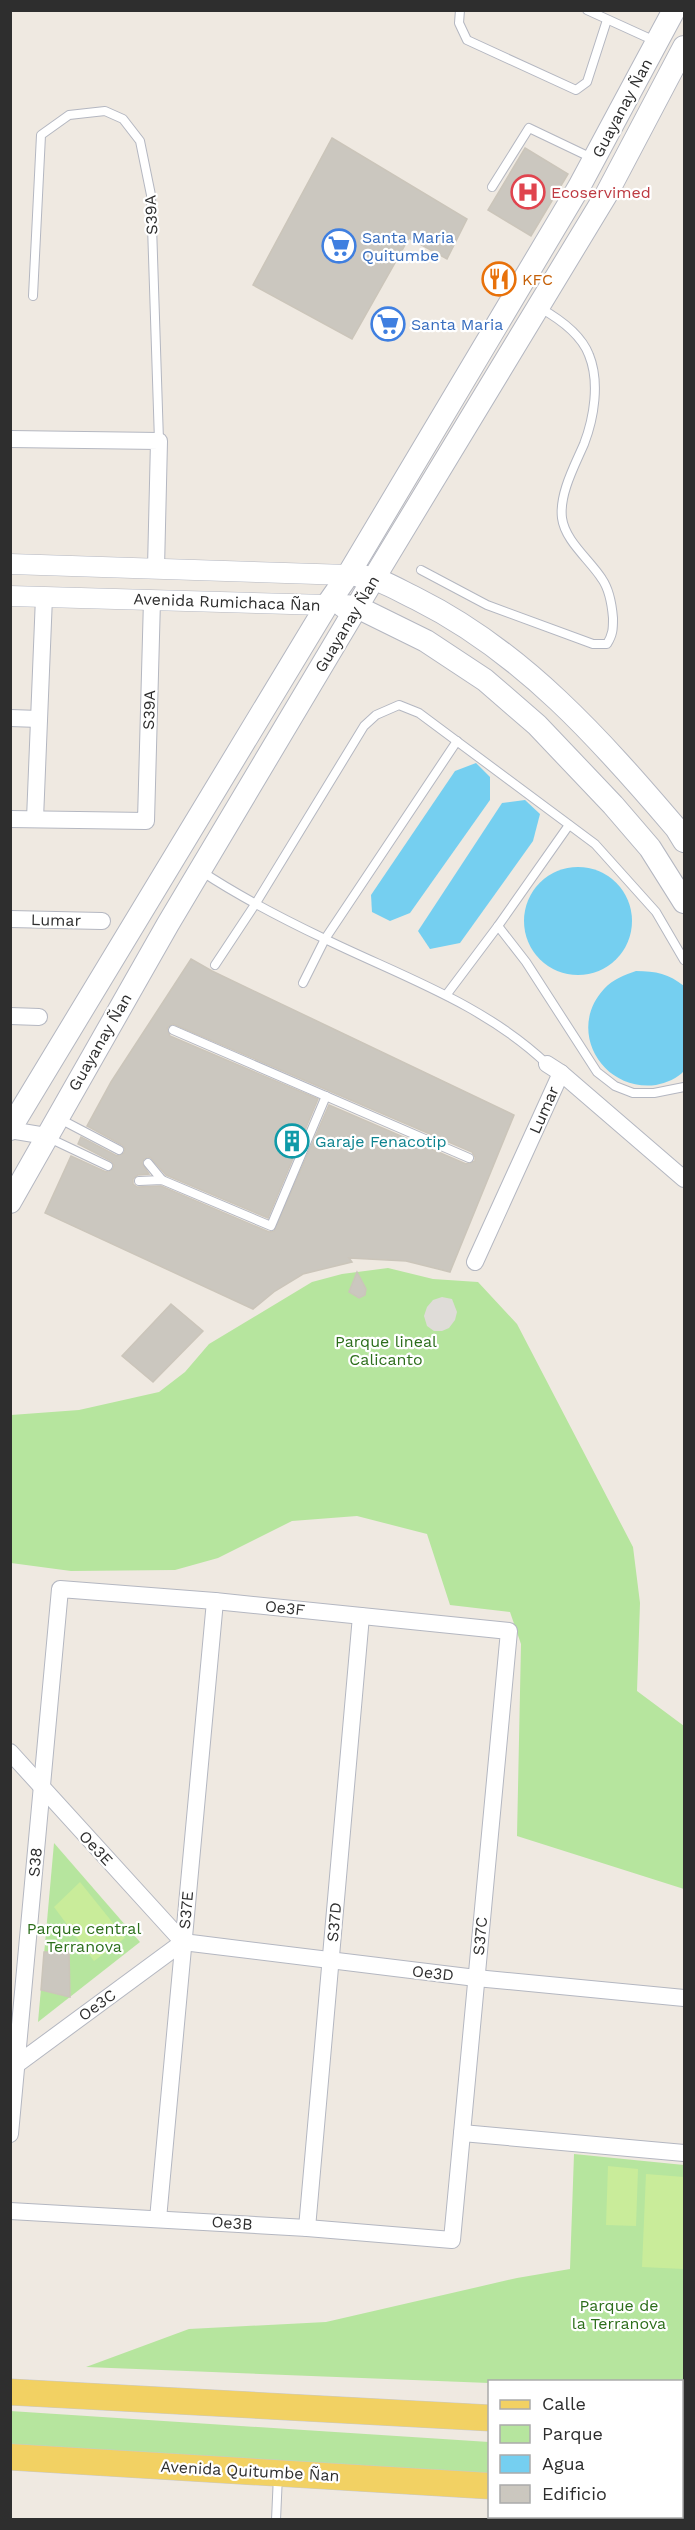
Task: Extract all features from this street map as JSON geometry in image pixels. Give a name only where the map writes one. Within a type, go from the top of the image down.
[{"type":"main road","name":"Guayanay Ñan","points":[[10,1129],[327,605],[348,575],[579,188],[674,10]]},
{"type":"main road","name":"Guayanay Ñan","points":[[10,1202],[168,924],[606,195],[684,47]]},
{"type":"main road","name":"Avenida Rumichaca Ñan","points":[[348,575],[374,578],[443,612],[505,653],[559,700],[605,747],[676,828],[684,841]]},
{"type":"main road","name":"Avenida Rumichaca Ñan","points":[[327,605],[357,607],[436,647],[485,680],[537,725],[613,805],[650,848],[684,902]]},
{"type":"main road","points":[[142,909],[168,924]]},
{"type":"main road","points":[[10,2392],[488,2418]]},
{"type":"main road","name":"Avenida Quitumbe Ñan","points":[[10,2457],[488,2486]]},
{"type":"street","points":[[10,439],[159,441]]},
{"type":"street","name":"S39A","points":[[156,568],[159,441]]},
{"type":"street","name":"Avenida Rumichaca Ñan","points":[[10,564],[348,575]]},
{"type":"street","name":"Avenida Rumichaca Ñan","points":[[10,596],[327,605]]},
{"type":"street","points":[[10,819],[35,819],[44,597]]},
{"type":"street","name":"S39A","points":[[35,819],[146,821],[152,600]]},
{"type":"street","points":[[10,718],[39,719]]},
{"type":"street","name":"Lumar","points":[[10,919],[102,921]]},
{"type":"street","points":[[10,1016],[39,1017]]},
{"type":"street","name":"Lumar","points":[[475,1262],[554,1069],[684,1179]]},
{"type":"street","points":[[10,1129],[51,1127]]},
{"type":"street","name":"Oe3F","points":[[60,1589],[215,1601],[509,1632]]},
{"type":"street","name":"S38","points":[[10,2134],[14,2066],[60,1589]]},
{"type":"street","name":"S37E","points":[[158,2219],[215,1601]]},
{"type":"street","name":"S37D","points":[[307,2228],[361,1616]]},
{"type":"street","name":"S37C","points":[[452,2240],[509,1632]]},
{"type":"street","name":"Oe3E","points":[[10,1752],[183,1942]]},
{"type":"street","name":"Oe3D","points":[[183,1942],[476,1978],[684,1998]]},
{"type":"street","name":"Oe3C","points":[[14,2066],[183,1942]]},
{"type":"street","points":[[462,2133],[684,2153]]},
{"type":"street","name":"Oe3B","points":[[10,2211],[307,2228],[452,2240]]},
{"type":"lane","points":[[460,10],[459,23],[467,40],[576,90],[587,82],[607,20]]},
{"type":"lane","points":[[587,10],[657,42]]},
{"type":"lane","name":"S39A","points":[[33,296],[41,135],[69,115],[105,111],[123,119],[140,141],[151,195],[159,441]]},
{"type":"lane","points":[[492,187],[529,128],[594,159]]},
{"type":"lane","points":[[421,570],[487,605],[593,644],[607,644],[613,634],[612,608],[604,580],[572,539],[562,518],[568,479],[585,442],[595,404],[589,355],[581,342],[557,318],[538,306]]},
{"type":"lane","points":[[215,965],[256,903],[364,726],[376,715],[399,705],[419,713],[595,844],[656,912],[684,960]]},
{"type":"lane","points":[[303,983],[325,939],[457,741]]},
{"type":"lane","points":[[447,994],[569,825]]},
{"type":"lane","points":[[200,871],[325,939],[447,994],[528,1047],[554,1069]]},
{"type":"lane","points":[[498,926],[526,962],[597,1072],[615,1086],[633,1093],[654,1093],[684,1087]]},
{"type":"lane","points":[[173,1029],[469,1158]]},
{"type":"lane","points":[[139,1181],[162,1180],[271,1226],[326,1096]]},
{"type":"lane","points":[[51,1127],[119,1150]]},
{"type":"lane","points":[[51,1127],[108,1166]]},
{"type":"lane","points":[[148,1163],[162,1180]]},
{"type":"lane","points":[[276,2520],[278,2473]]},
{"type":"green space","name":"Parque lineal Calicanto","points":[[388,1268],[433,1279],[478,1282],[517,1324],[633,1547],[640,1603],[637,1691],[684,1726],[684,1889],[517,1836],[521,1644],[510,1612],[450,1605],[427,1534],[357,1516],[292,1521],[218,1558],[175,1570],[71,1571],[11,1563],[11,1415],[79,1410],[159,1392],[185,1372],[209,1344],[312,1282],[342,1274]]},
{"type":"green space","name":"Parque central Terranova","points":[[54,1843],[140,1942],[38,2022]]},
{"type":"green space","points":[[80,1882],[125,1938],[94,1961],[54,1907]]},
{"type":"green space","name":"Parque de la Terranova","points":[[574,2154],[684,2165],[684,2392],[683,2380],[488,2380],[488,2383],[86,2367],[189,2329],[326,2322],[517,2278],[570,2269]]},
{"type":"green space","points":[[608,2166],[638,2169],[636,2226],[606,2225]]},
{"type":"green space","points":[[646,2174],[684,2177],[684,2269],[642,2267]]},
{"type":"green space","points":[[10,2411],[488,2442],[488,2475],[11,2451]]},
{"type":"shaded area","points":[[442,1297],[452,1299],[457,1312],[449,1328],[434,1331],[427,1326],[424,1316],[433,1300]]},
{"type":"water","points":[[476,763],[490,777],[490,800],[410,913],[390,921],[372,912],[371,895],[455,771]]},
{"type":"water","points":[[525,800],[540,814],[533,841],[460,943],[430,949],[418,931],[502,803]]},
{"type":"water","points":[[578,867],[599,871],[616,883],[628,900],[632,921],[628,942],[616,959],[599,971],[578,975],[557,971],[540,959],[528,942],[524,921],[528,900],[540,883],[557,871]]},
{"type":"water","points":[[636,971],[662,974],[684,986],[684,1071],[672,1080],[656,1085],[637,1085],[620,1079],[606,1069],[595,1055],[590,1039],[588,1022],[593,1005],[604,989],[615,980]]},
{"type":"building","name":"Santa Maria Quitumbe","points":[[332,138],[467,219],[447,259],[409,238],[352,339],[253,285]]},
{"type":"building","name":"Ecoservimed","points":[[525,148],[568,174],[531,236],[488,210]]},
{"type":"building","name":"Garaje Fenacotip","points":[[191,959],[514,1115],[450,1272],[406,1261],[349,1258],[352,1262],[303,1274],[275,1291],[253,1309],[45,1213],[71,1156],[106,1172],[113,1169],[114,1165],[111,1161],[78,1144],[81,1137],[117,1156],[124,1153],[125,1149],[122,1145],[87,1126],[111,1082]],"holes":[[[173,1024],[472,1152],[475,1161],[466,1164],[329,1105],[274,1231],[269,1232],[161,1186],[137,1187],[133,1184],[133,1179],[138,1175],[149,1174],[142,1163],[144,1159],[150,1157],[166,1175],[268,1218],[318,1099],[170,1036],[167,1028]]]},
{"type":"building","points":[[357,1272],[366,1289],[365,1295],[359,1298],[349,1292]]},
{"type":"building","points":[[171,1304],[203,1331],[153,1382],[122,1356]]},
{"type":"building","points":[[44,1952],[69,1952],[70,1997],[41,1990]]},
{"type":"place","name":"Ecoservimed","points":[[528,192]]},
{"type":"place","name":"Santa Maria Quitumbe","points":[[339,246]]},
{"type":"place","name":"KFC","points":[[499,279]]},
{"type":"place","name":"Santa Maria","points":[[388,324]]},
{"type":"place","name":"Garaje Fenacotip","points":[[292,1141]]}]
